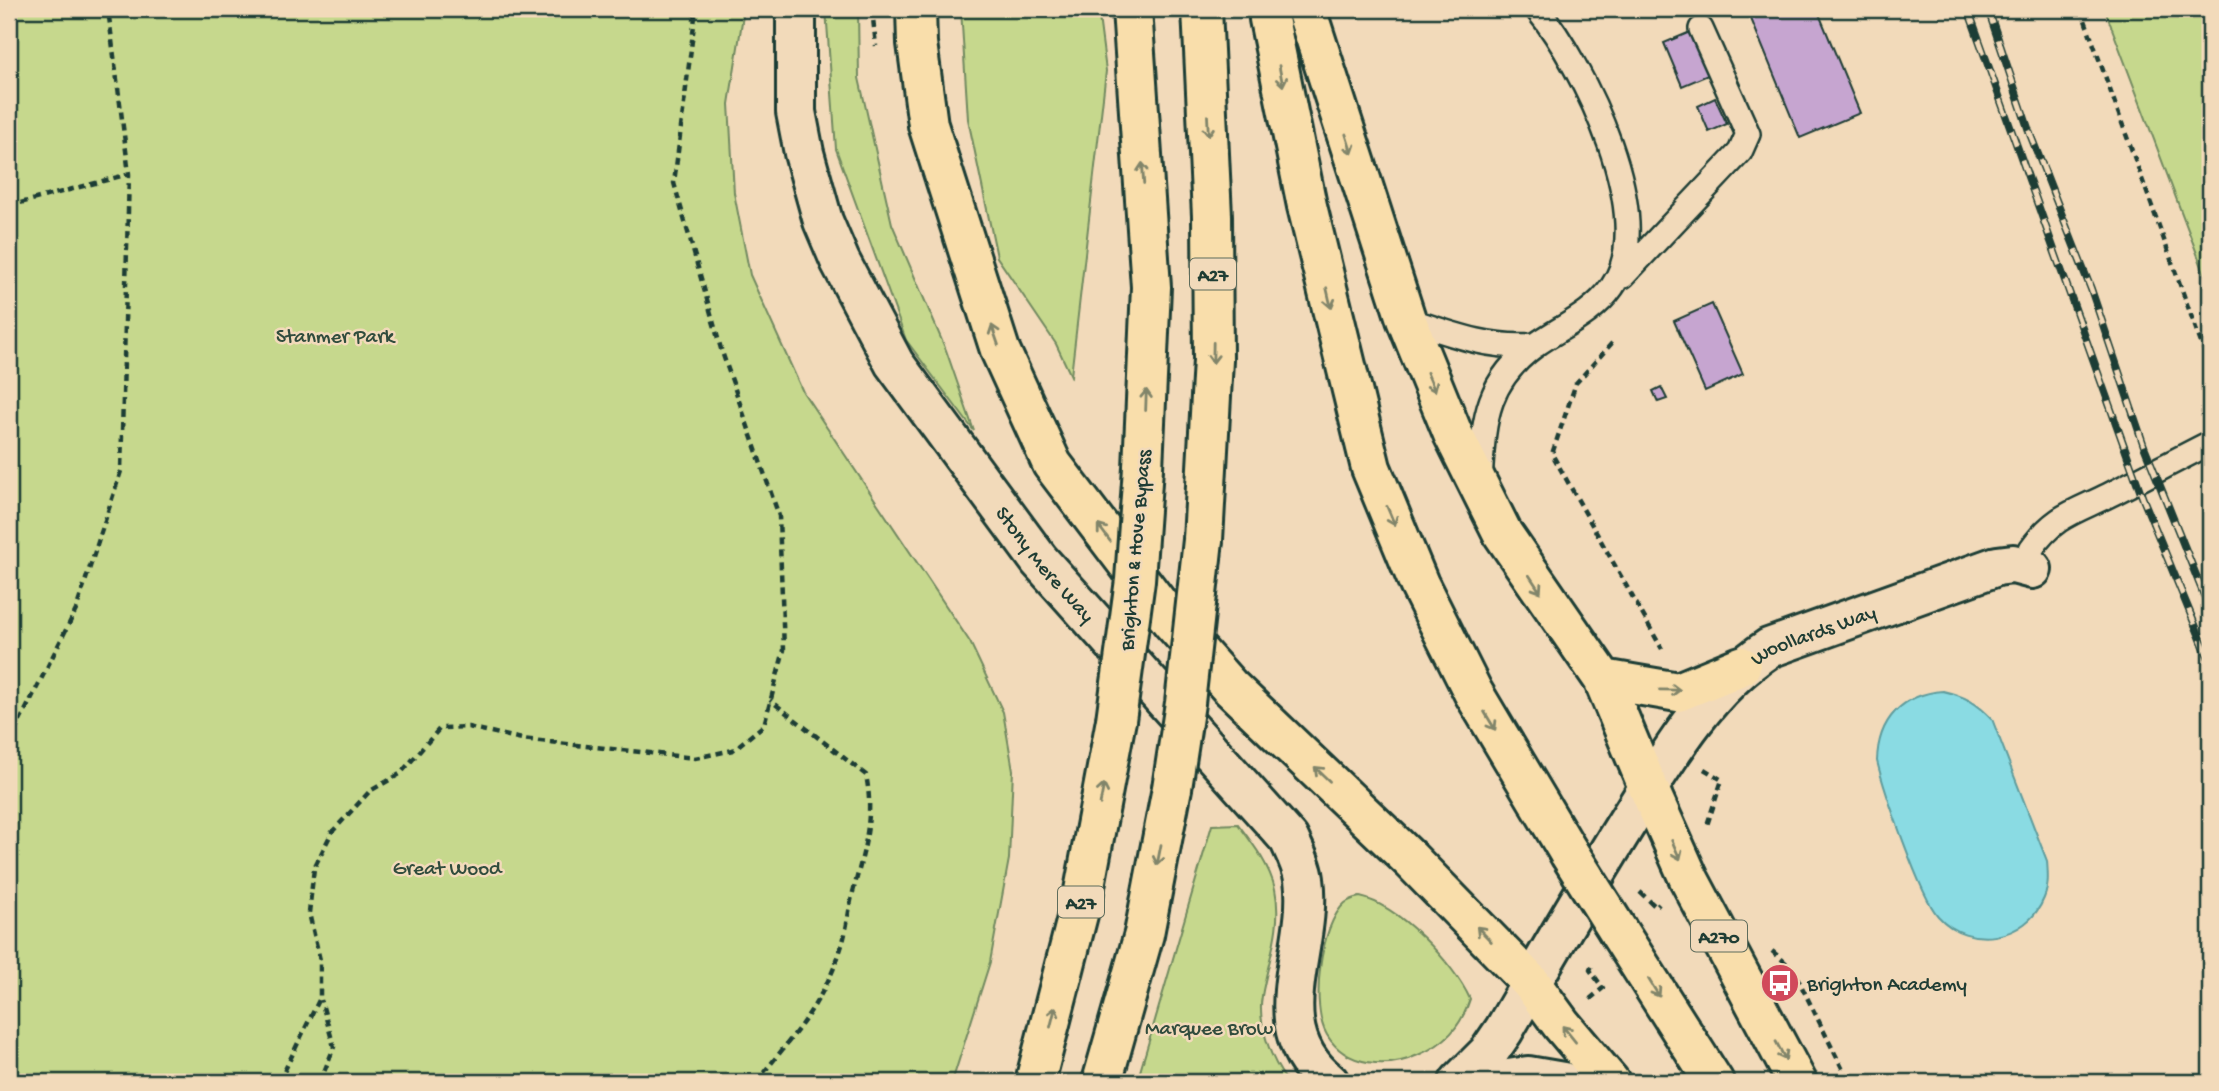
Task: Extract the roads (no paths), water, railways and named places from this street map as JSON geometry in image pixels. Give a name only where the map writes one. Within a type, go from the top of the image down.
[{"type":"main road","points":[[916,9],[917,43],[928,125],[1000,350],[1052,464],[1171,621],[1229,686],[1410,859],[1531,983],[1569,1034],[1610,1082]]},
{"type":"main road","name":"Brighton & Hove Bypass","points":[[1035,1082],[1084,891],[1116,720],[1135,580],[1143,468],[1150,287],[1132,9]]},
{"type":"main road","name":"A27","points":[[1102,1082],[1144,934],[1172,788],[1185,703],[1203,540],[1213,347],[1212,216],[1202,9]]},
{"type":"main road","points":[[1270,9],[1269,19],[1307,206],[1371,468],[1419,584],[1473,692],[1569,853],[1714,1082]]},
{"type":"main road","points":[[1306,9],[1406,319],[1453,434],[1503,534],[1603,679],[1648,787]]},
{"type":"main road","points":[[1603,679],[1678,692],[1741,666]]},
{"type":"main road","name":"A270","points":[[1648,787],[1689,879],[1797,1082]]},
{"type":"street","name":"Stony Mere Way","points":[[796,9],[796,111],[804,153],[822,221],[862,308],[894,363],[1040,560],[1289,839],[1304,877],[1306,903],[1293,985],[1296,1030],[1305,1052],[1319,1074],[1329,1082]]},
{"type":"street","name":"Woollards Way","points":[[1531,983],[1683,733],[1741,666],[1769,648],[1997,566],[2012,564],[2032,569]]},
{"type":"street","points":[[1460,1082],[1489,1052],[1531,983]]},
{"type":"street","points":[[1489,1082],[1528,1076],[1563,1082]]},
{"type":"lane","points":[[1537,9],[1566,48],[1593,103],[1626,201],[1629,248],[1626,262],[1611,289]]},
{"type":"lane","points":[[1480,488],[1485,412],[1499,385],[1536,345],[1580,318],[1611,289],[1740,152],[1745,142],[1748,134],[1745,126],[1702,29]]},
{"type":"lane","points":[[1406,319],[1476,341],[1516,347],[1536,345]]},
{"type":"lane","points":[[2032,569],[2031,549],[2049,526],[2067,512],[2106,497],[2210,443]]},
{"type":"water","points":[[1943,691],[1970,701],[1992,719],[2047,861],[2047,889],[2036,913],[2011,932],[1996,936],[1980,937],[1950,927],[1930,905],[1895,818],[1877,761],[1882,733],[1895,712],[1916,697]]},
{"type":"railway","points":[[1968,9],[2143,499],[2210,661]]},
{"type":"railway","points":[[1988,9],[2030,134],[2091,289],[2144,446],[2210,610]]},
{"type":"place","name":"Brighton Academy","points":[[1780,983]]},
{"type":"park label","name":"Stanmer Park","points":[[335,335]]},
{"type":"park label","name":"Great Wood","points":[[447,867]]},
{"type":"park label","name":"Marquee Brow","points":[[1209,1027]]}]
